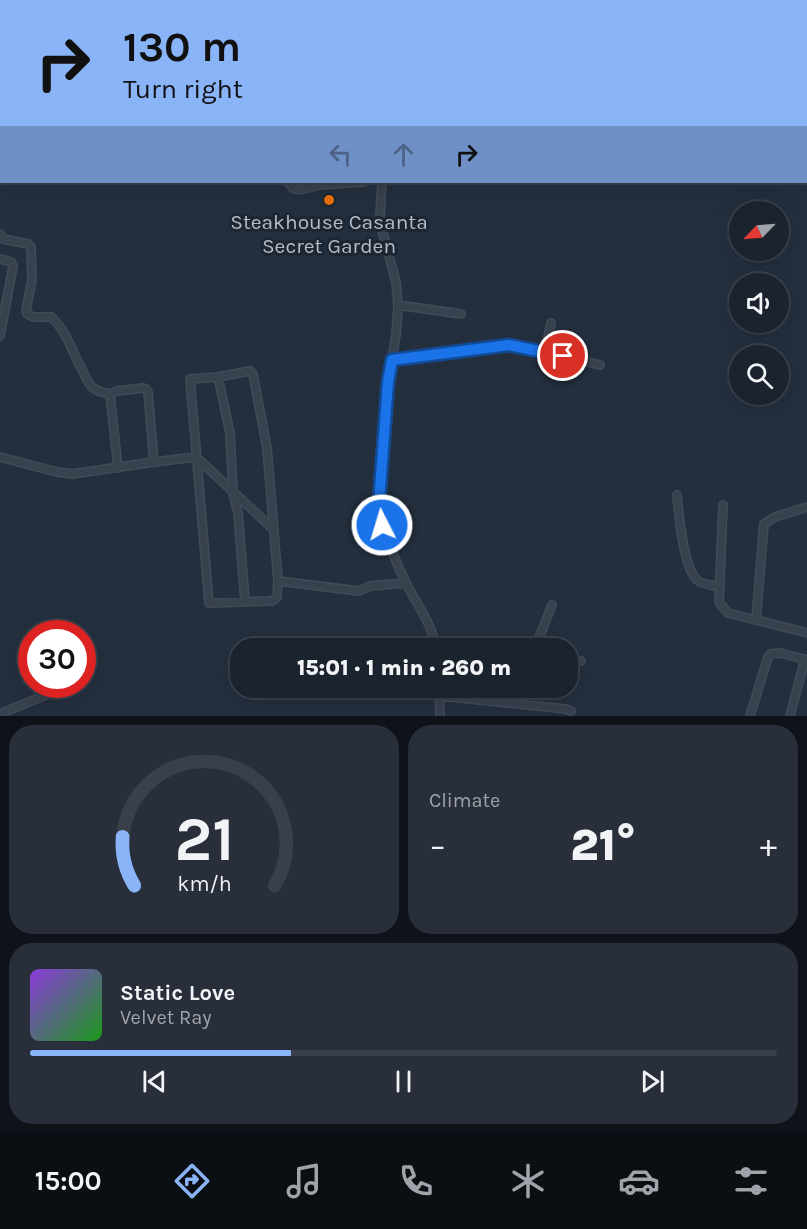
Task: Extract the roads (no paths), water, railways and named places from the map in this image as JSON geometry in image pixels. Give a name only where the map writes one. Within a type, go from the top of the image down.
[{"type":"street","points":[[289,183],[299,190],[320,185],[349,183]]},
{"type":"street","points":[[382,183],[381,226],[396,282],[398,305],[388,382],[379,511],[382,525],[406,583],[430,626],[433,638]]},
{"type":"street","points":[[0,234],[3,239],[28,244],[31,247],[32,280],[27,314],[34,317],[51,317],[55,321],[92,387],[110,394],[146,389],[154,462]]},
{"type":"street","points":[[0,336],[13,266],[11,262],[4,259]]},
{"type":"street","points":[[398,305],[461,314]]},
{"type":"street","points":[[545,351],[551,323]]},
{"type":"street","points":[[392,360],[509,345],[545,351],[600,365]]},
{"type":"street","points":[[250,371],[253,374],[267,448],[278,581],[277,597],[272,601],[209,603],[196,457],[190,379],[250,371]]},
{"type":"street","points":[[218,377],[230,432],[233,493],[238,513],[245,601]]},
{"type":"street","points":[[110,394],[118,468]]},
{"type":"street","points":[[0,457],[72,474],[196,457]]},
{"type":"street","points":[[196,457],[273,529]]},
{"type":"street","points":[[677,495],[686,557],[693,576],[703,584],[720,587]]},
{"type":"street","points":[[723,505],[719,602],[728,613],[807,633]]},
{"type":"street","points":[[756,620],[764,524],[775,517],[807,507]]},
{"type":"street","points":[[278,581],[359,591],[370,586],[406,583]]},
{"type":"street","points":[[539,638],[552,605]]},
{"type":"street","points":[[750,716],[768,657],[770,654],[780,653],[806,660],[790,716]]},
{"type":"street","points":[[0,714],[39,698]]},
{"type":"street","points":[[440,698],[440,716]]},
{"type":"street","points":[[459,698],[571,711]]},
{"type":"place","name":"Steakhouse Casanta Secret Garden","points":[[329,200]]}]
